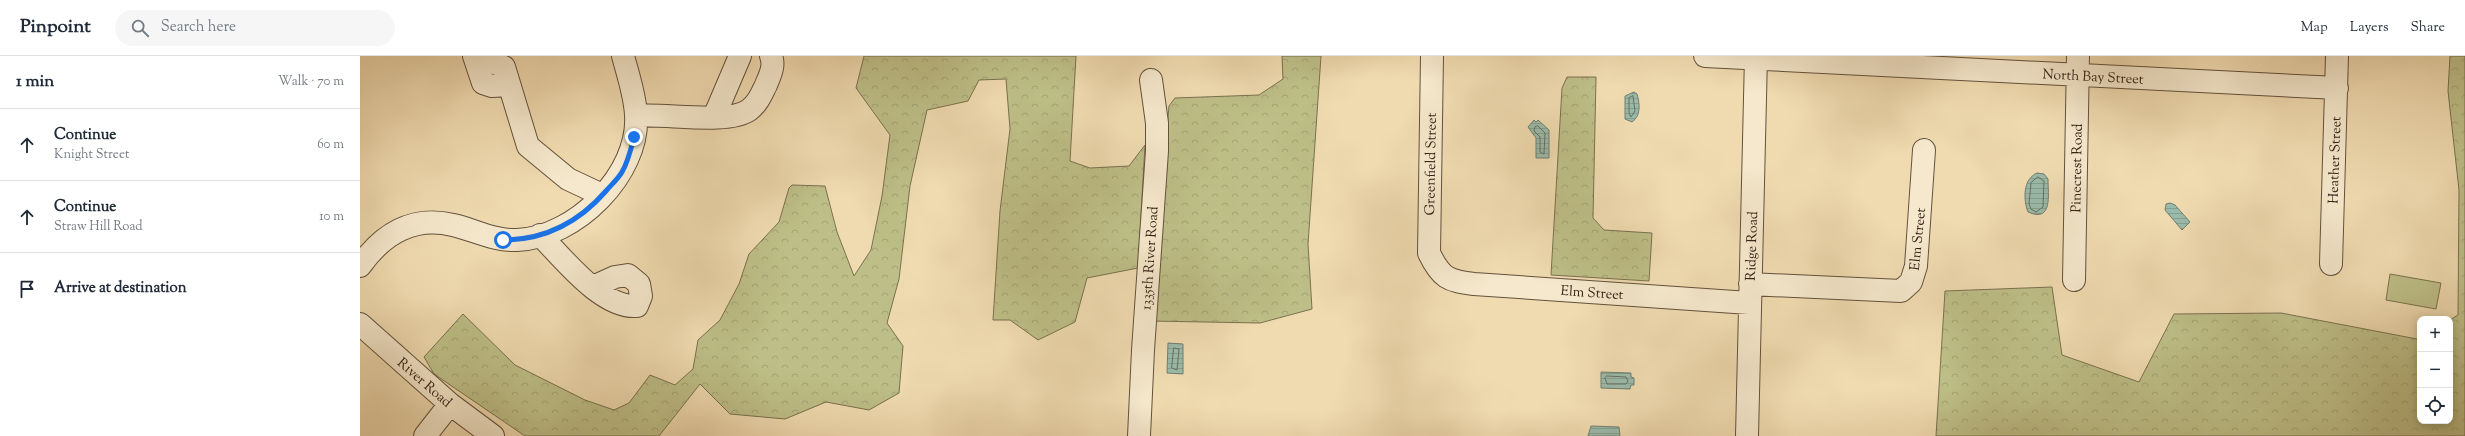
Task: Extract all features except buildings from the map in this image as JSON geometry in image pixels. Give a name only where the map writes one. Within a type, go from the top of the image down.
[{"type":"street","points":[[474,56],[483,83],[492,86],[509,85]]},
{"type":"street","points":[[480,56],[504,66],[528,146],[568,179],[602,195]]},
{"type":"street","points":[[360,266],[379,242],[390,234],[421,224],[451,224],[503,240],[518,240],[540,235],[567,225],[588,210],[624,168],[634,137],[637,116],[623,56]]},
{"type":"street","points":[[714,117],[740,56]]},
{"type":"street","points":[[637,116],[653,114],[714,117],[747,111],[758,102],[772,71],[771,56]]},
{"type":"street","name":"Greenfield Street","points":[[1432,56],[1429,253],[1438,271]]},
{"type":"street","name":"North Bay Street","points":[[1705,56],[2078,66],[2336,88]]},
{"type":"street","name":"Heather Street","points":[[2331,264],[2337,56]]},
{"type":"street","name":"Ridge Road","points":[[1747,436],[1756,58]]},
{"type":"street","name":"Pinecrest Road","points":[[2074,280],[2078,66]]},
{"type":"street","name":"1335th River Road","points":[[1139,436],[1143,350],[1157,151],[1156,117],[1151,80]]},
{"type":"street","name":"Elm Street","points":[[1438,271],[1455,282],[1474,284],[1750,293],[1901,291],[1911,282],[1916,266],[1924,150]]},
{"type":"street","points":[[540,235],[593,287]]},
{"type":"street","name":"River Road","points":[[360,324],[450,404],[493,436]]},
{"type":"street","points":[[425,436],[450,404]]},
{"type":"green space","points":[[864,56],[1076,56],[1070,161],[1090,168],[1129,166],[1145,145],[1138,268],[1087,278],[1075,322],[1038,340],[1010,320],[993,320],[1000,211],[1010,129],[1006,79],[979,80],[968,101],[927,110],[910,186],[899,279],[887,323],[903,346],[899,393],[869,410],[826,402],[785,419],[730,414],[700,384],[659,436],[525,436],[434,374],[424,357],[463,314],[515,365],[585,400],[614,410],[629,403],[650,375],[675,385],[693,369],[698,340],[720,320],[739,284],[749,254],[779,222],[789,188],[792,185],[825,186],[837,232],[854,276],[871,250],[882,196],[890,135],[856,88]]},
{"type":"green space","points":[[1282,56],[1321,56],[1308,244],[1312,309],[1260,323],[1150,321],[1169,106],[1175,98],[1259,95],[1283,79]]},
{"type":"green space","points":[[2450,56],[2465,56],[2465,436],[1936,436],[1945,291],[2052,287],[2062,355],[2139,382],[2174,314],[2281,313],[2417,339],[2417,424],[2453,424],[2453,318],[2458,315],[2459,190],[2448,91]]},
{"type":"green space","points":[[1567,77],[1596,77],[1593,218],[1604,230],[1652,233],[1649,281],[1551,275],[1562,88]]},
{"type":"green space","points":[[2390,274],[2441,283],[2436,309],[2386,300]]},
{"type":"water","points":[[1634,92],[1637,94],[1639,110],[1637,116],[1632,122],[1625,119],[1625,96]]},
{"type":"water","points":[[1534,120],[1536,122],[1538,120],[1549,130],[1549,158],[1536,158],[1536,138],[1528,127]]},
{"type":"water","points":[[2037,173],[2044,174],[2048,179],[2047,206],[2042,214],[2028,212],[2025,201],[2025,190],[2029,180]]},
{"type":"water","points":[[2170,203],[2175,205],[2190,222],[2182,230],[2165,210],[2166,204]]},
{"type":"water","points":[[1168,343],[1183,344],[1183,374],[1167,373]]},
{"type":"water","points":[[1601,372],[1631,373],[1631,377],[1634,378],[1634,385],[1631,385],[1630,389],[1601,388]]},
{"type":"water","points":[[1591,426],[1619,427],[1620,436],[1588,436]]},
{"type":"route","points":[[503,240],[518,240],[540,235],[567,225],[588,210],[622,173],[634,137]]}]
